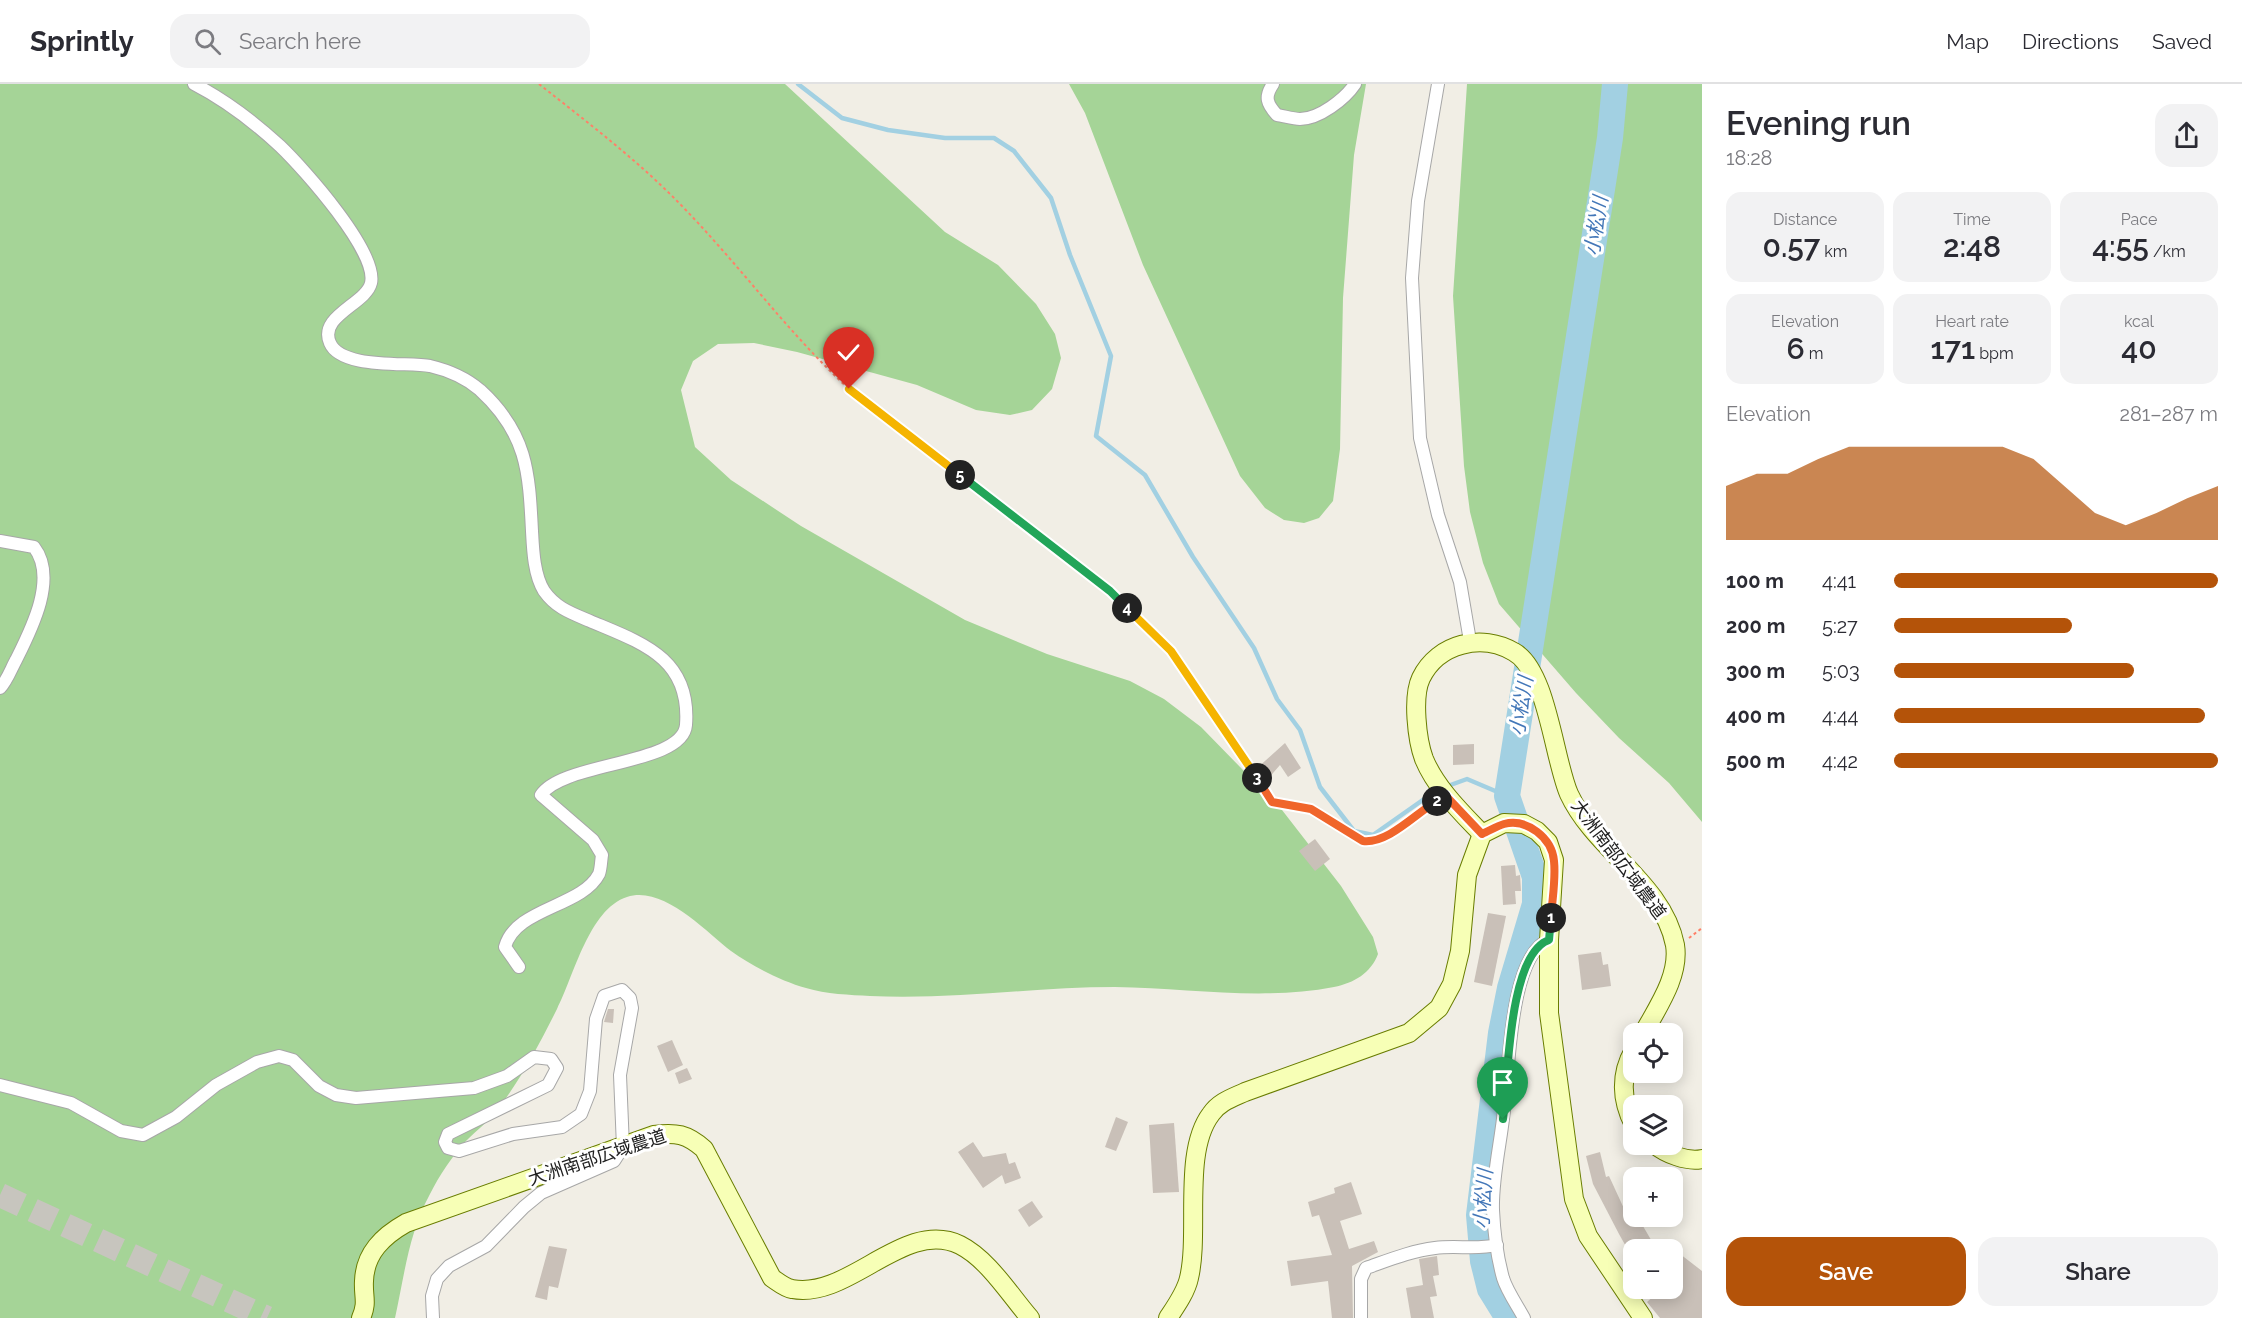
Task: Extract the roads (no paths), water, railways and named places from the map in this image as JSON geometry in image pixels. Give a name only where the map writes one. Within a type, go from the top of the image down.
[{"type":"street","points":[[194,84],[217,96],[280,146],[322,194],[364,248],[373,273],[370,287],[331,323],[327,335],[330,346],[344,356],[384,364],[427,366],[449,371],[476,387],[505,414],[519,443],[530,482],[533,554],[542,588],[557,607],[627,636],[661,657],[681,678],[687,698],[686,729],[677,741],[641,757],[562,778],[545,789],[542,795],[593,840],[602,855],[599,873],[588,887],[533,917],[507,936],[504,947],[519,967]]},
{"type":"street","points":[[1273,84],[1267,92],[1267,103],[1277,115],[1301,119],[1320,112],[1347,95],[1355,84]]},
{"type":"street","points":[[1438,84],[1418,201],[1412,278],[1420,438],[1438,515],[1460,582],[1470,641],[1440,655],[1421,678],[1415,703],[1424,759],[1446,796],[1482,834]]},
{"type":"street","points":[[0,541],[34,547],[40,556],[42,586],[34,623],[0,688]]},
{"type":"street","name":"大洲南部広域農道","points":[[1470,641],[1493,643],[1517,653],[1531,673],[1543,698],[1561,774],[1570,796],[1586,819],[1658,905],[1671,930],[1675,948],[1674,971],[1648,1023]]},
{"type":"street","points":[[1168,1318],[1178,1305],[1189,1278],[1199,1140],[1210,1115],[1222,1102],[1245,1092],[1409,1033],[1439,1008],[1452,984],[1460,951],[1467,875],[1482,834],[1504,823],[1524,824],[1537,831],[1548,842],[1554,860],[1549,940],[1550,1013],[1574,1199],[1588,1236],[1643,1318]]},
{"type":"street","points":[[1524,1318],[1503,1279],[1493,1246],[1493,1208],[1509,1068],[1509,1035],[1515,1003],[1530,957],[1539,944],[1549,940]]},
{"type":"street","points":[[0,1085],[71,1103],[121,1131],[143,1135],[176,1117],[226,1080],[257,1062],[279,1056],[293,1060],[319,1086],[336,1095],[356,1098],[474,1088],[507,1076],[534,1057],[551,1059],[557,1068],[548,1085],[448,1134],[445,1142],[448,1148],[459,1151],[513,1134],[562,1127],[580,1114],[590,1091],[596,1019],[604,996],[622,990],[630,998],[632,1008],[620,1075],[623,1147],[614,1161],[541,1193],[486,1246],[449,1266],[437,1279],[432,1296],[433,1318]]},
{"type":"street","name":"大洲南部広域農道","points":[[361,1318],[366,1305],[364,1281],[369,1258],[383,1236],[406,1223],[654,1135],[676,1132],[693,1140],[704,1149],[772,1278],[790,1289],[812,1291],[874,1264],[917,1241],[935,1238],[960,1245],[978,1258],[1030,1318]]},
{"type":"street","points":[[1675,1155],[1694,1161],[1702,1159]]},
{"type":"street","points":[[1361,1318],[1361,1279],[1366,1268],[1401,1255],[1436,1247],[1471,1249],[1493,1246]]},
{"type":"waterway","points":[[798,84],[842,118],[888,130],[945,138],[994,138],[1014,151],[1051,198],[1070,255],[1111,356],[1096,436],[1145,475],[1193,557],[1254,648],[1277,699],[1300,730],[1320,787],[1354,831],[1373,835],[1437,790]]},
{"type":"waterway","name":"小松川","points":[[1508,1318],[1490,1289],[1483,1261],[1479,1215],[1501,1033],[1510,988],[1535,904],[1535,877],[1507,796],[1610,138],[1615,84]]},
{"type":"waterway","points":[[1445,787],[1467,779],[1507,796]]},
{"type":"tunnel","points":[[0,1195],[267,1318]]}]
